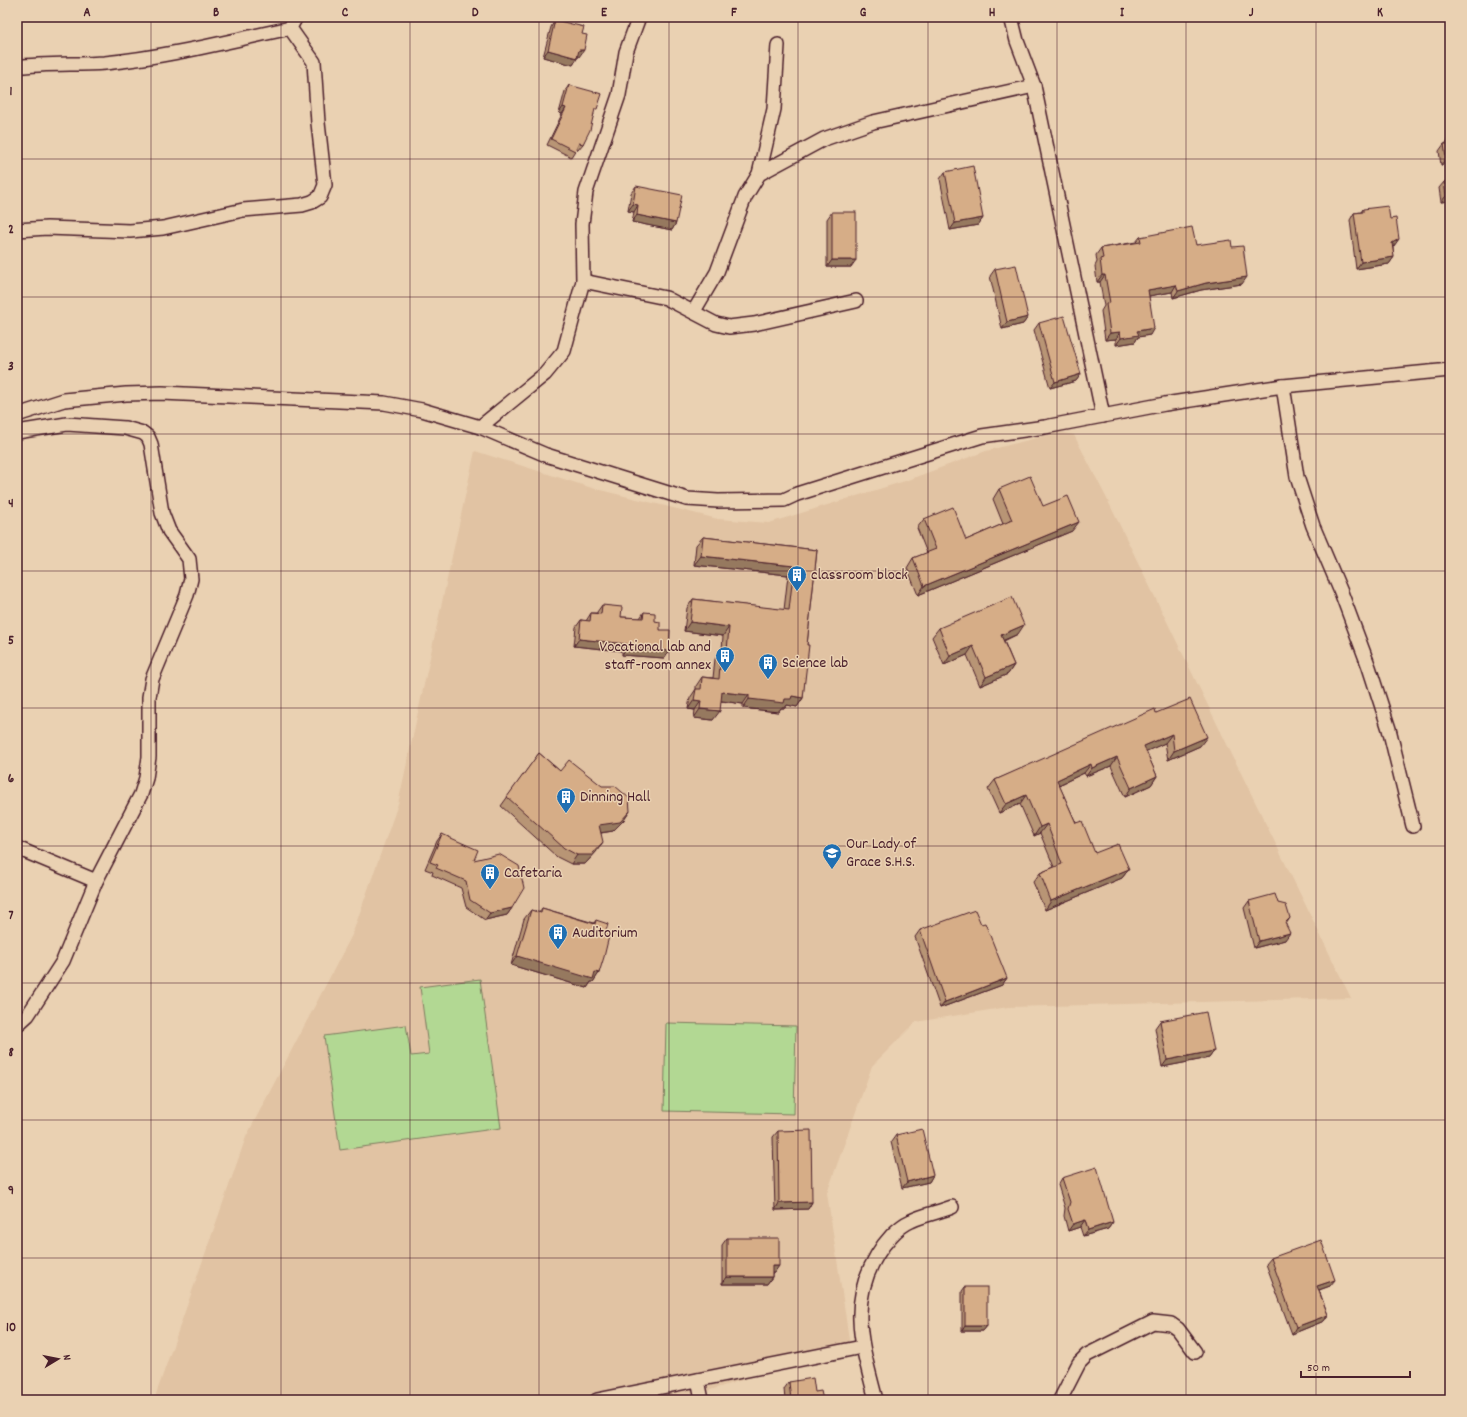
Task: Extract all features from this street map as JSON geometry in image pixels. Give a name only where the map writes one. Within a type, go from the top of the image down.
[{"type":"street","points":[[480,427],[545,374],[555,364],[564,351],[583,281],[582,224],[586,192],[619,96],[626,52],[640,17]]},
{"type":"street","points":[[1011,17],[1017,41],[1034,86],[1103,416]]},
{"type":"street","points":[[17,67],[105,63],[165,54],[293,22],[314,62],[318,123],[326,185],[320,197],[312,202],[302,205],[243,210],[162,228],[130,230],[47,228],[17,230]]},
{"type":"street","points":[[694,311],[717,272],[745,197],[759,174],[774,109],[778,45]]},
{"type":"street","points":[[759,174],[824,139],[873,122],[1034,86]]},
{"type":"street","points":[[583,281],[666,298],[694,311],[716,324],[729,327],[754,324],[856,301]]},
{"type":"street","points":[[17,415],[64,400],[126,394],[162,393],[384,403],[422,410],[480,427],[546,455],[687,499],[718,501],[784,500],[797,494],[982,436],[1045,427],[1165,404],[1283,386],[1450,370]]},
{"type":"street","points":[[1283,386],[1297,477],[1313,526],[1341,592],[1369,667],[1389,729],[1413,826]]},
{"type":"street","points":[[17,432],[67,424],[125,428],[143,433],[148,437],[151,444],[162,513],[169,531],[189,559],[191,568],[191,579],[187,595],[152,679],[149,697],[149,757],[146,778],[141,794],[96,881],[63,961],[28,1015],[17,1025]]},
{"type":"street","points":[[17,848],[96,881]]},
{"type":"street","points":[[876,1400],[862,1347],[859,1315],[861,1291],[870,1266],[884,1243],[910,1221],[952,1207]]},
{"type":"street","points":[[1060,1400],[1079,1363],[1087,1355],[1153,1322],[1171,1324],[1178,1330],[1195,1352]]},
{"type":"street","points":[[597,1400],[862,1347]]},
{"type":"street","points":[[698,1380],[702,1400]]},
{"type":"shaded area","name":"Our Lady of Grace S.H.S.","points":[[1059,432],[1074,435],[1107,499],[1351,998],[1008,1007],[916,1022],[872,1066],[827,1193],[850,1346],[679,1400],[154,1400],[246,1137],[352,935],[398,804],[475,451],[592,488],[718,519],[769,523],[905,481],[986,451]]},
{"type":"green space","points":[[480,979],[501,1128],[340,1150],[324,1036],[406,1025],[411,1056],[429,1054],[420,987]]},
{"type":"green space","points":[[666,1023],[796,1026],[794,1114],[664,1111]]},
{"type":"building","points":[[555,20],[584,27],[582,34],[587,35],[584,50],[579,50],[577,58],[548,50]]},
{"type":"building","points":[[569,85],[602,94],[597,109],[595,109],[590,130],[583,144],[579,143],[575,151],[551,139],[566,108],[563,107]]},
{"type":"building","points":[[1444,144],[1450,144],[1450,162],[1449,158],[1446,158]]},
{"type":"building","points":[[973,166],[983,218],[955,223],[945,172]]},
{"type":"building","points":[[1450,181],[1450,195],[1446,196],[1444,182]]},
{"type":"building","points":[[636,186],[682,195],[676,223],[637,215],[638,205],[633,204]]},
{"type":"building","points":[[1388,206],[1390,219],[1396,218],[1399,239],[1392,243],[1394,257],[1361,262],[1354,213],[1363,212],[1363,209]]},
{"type":"building","points":[[832,212],[856,212],[856,260],[832,260]]},
{"type":"building","points":[[1192,227],[1196,245],[1231,240],[1232,247],[1243,246],[1247,277],[1206,283],[1178,291],[1176,285],[1148,290],[1154,328],[1137,331],[1139,335],[1121,338],[1120,332],[1110,333],[1106,304],[1110,303],[1105,275],[1102,275],[1100,259],[1103,258],[1101,248],[1141,242],[1140,237]]},
{"type":"building","points":[[1016,265],[1028,317],[1007,322],[995,269]]},
{"type":"building","points":[[1064,316],[1081,374],[1055,382],[1039,323]]},
{"type":"building","points":[[1030,476],[1043,506],[1068,496],[1079,522],[924,586],[913,558],[936,549],[924,519],[953,507],[966,540],[1012,520],[999,489]]},
{"type":"building","points":[[703,537],[817,550],[803,698],[792,696],[791,699],[785,699],[784,703],[749,699],[749,695],[722,692],[720,711],[700,709],[701,701],[694,700],[696,689],[701,689],[702,677],[719,679],[721,650],[727,651],[729,627],[690,622],[693,599],[789,610],[794,566],[701,556]]},
{"type":"building","points":[[1012,597],[1024,625],[1001,635],[1014,665],[986,677],[973,646],[950,656],[939,628]]},
{"type":"building","points":[[602,605],[622,607],[621,617],[643,618],[644,612],[655,613],[655,621],[660,622],[660,630],[670,630],[669,651],[626,648],[627,644],[579,639],[581,620],[590,621],[591,613],[601,614]]},
{"type":"building","points":[[1190,699],[1207,737],[1174,751],[1172,734],[1144,746],[1157,776],[1131,788],[1117,757],[1092,768],[1091,764],[1057,780],[1076,823],[1082,821],[1095,853],[1118,844],[1129,869],[1051,901],[1040,873],[1062,864],[1047,824],[1040,827],[1026,795],[1006,804],[995,780],[1155,709],[1156,713]]},
{"type":"building","name":"Dinning Hall","points":[[539,753],[560,771],[569,760],[602,786],[615,786],[629,798],[630,811],[620,822],[599,825],[603,842],[591,855],[577,855],[564,848],[507,797]]},
{"type":"building","points":[[442,834],[478,850],[474,860],[499,854],[519,866],[524,888],[512,908],[490,913],[470,900],[466,881],[436,868],[438,865],[430,862]]},
{"type":"building","points":[[1275,894],[1278,903],[1286,905],[1290,918],[1285,923],[1290,933],[1259,941],[1249,901]]},
{"type":"building","name":"Auditorium","points":[[542,908],[595,924],[596,920],[608,924],[606,931],[610,932],[604,957],[599,973],[595,972],[593,979],[517,956],[531,910],[541,913]]},
{"type":"building","points":[[975,910],[981,924],[985,923],[1007,978],[945,1002],[920,930]]},
{"type":"building","points":[[1206,1012],[1214,1051],[1167,1060],[1160,1021]]},
{"type":"building","points":[[922,1129],[933,1175],[907,1182],[896,1135]]},
{"type":"building","points":[[811,1130],[812,1202],[779,1203],[778,1131]]},
{"type":"building","points":[[1097,1167],[1113,1222],[1088,1230],[1085,1220],[1073,1224],[1068,1209],[1070,1202],[1062,1178]]},
{"type":"building","points":[[727,1238],[779,1238],[779,1266],[772,1266],[772,1277],[727,1277]]},
{"type":"building","points":[[1321,1240],[1335,1280],[1317,1286],[1328,1315],[1296,1327],[1271,1258]]},
{"type":"building","points":[[965,1287],[987,1287],[987,1326],[965,1326]]},
{"type":"building","points":[[813,1378],[815,1392],[821,1391],[823,1400],[791,1400],[789,1382]]},
{"type":"place","name":"classroom block","points":[[797,592]]},
{"type":"place","name":"Vocational lab and staff-room annex","points":[[725,673]]},
{"type":"place","name":"Science lab","points":[[768,680]]},
{"type":"place","name":"Dinning Hall","points":[[566,814]]},
{"type":"place","name":"Our Lady of Grace S.H.S.","points":[[832,870]]},
{"type":"place","name":"Cafetaria","points":[[490,890]]},
{"type":"place","name":"Auditorium","points":[[558,950]]}]
